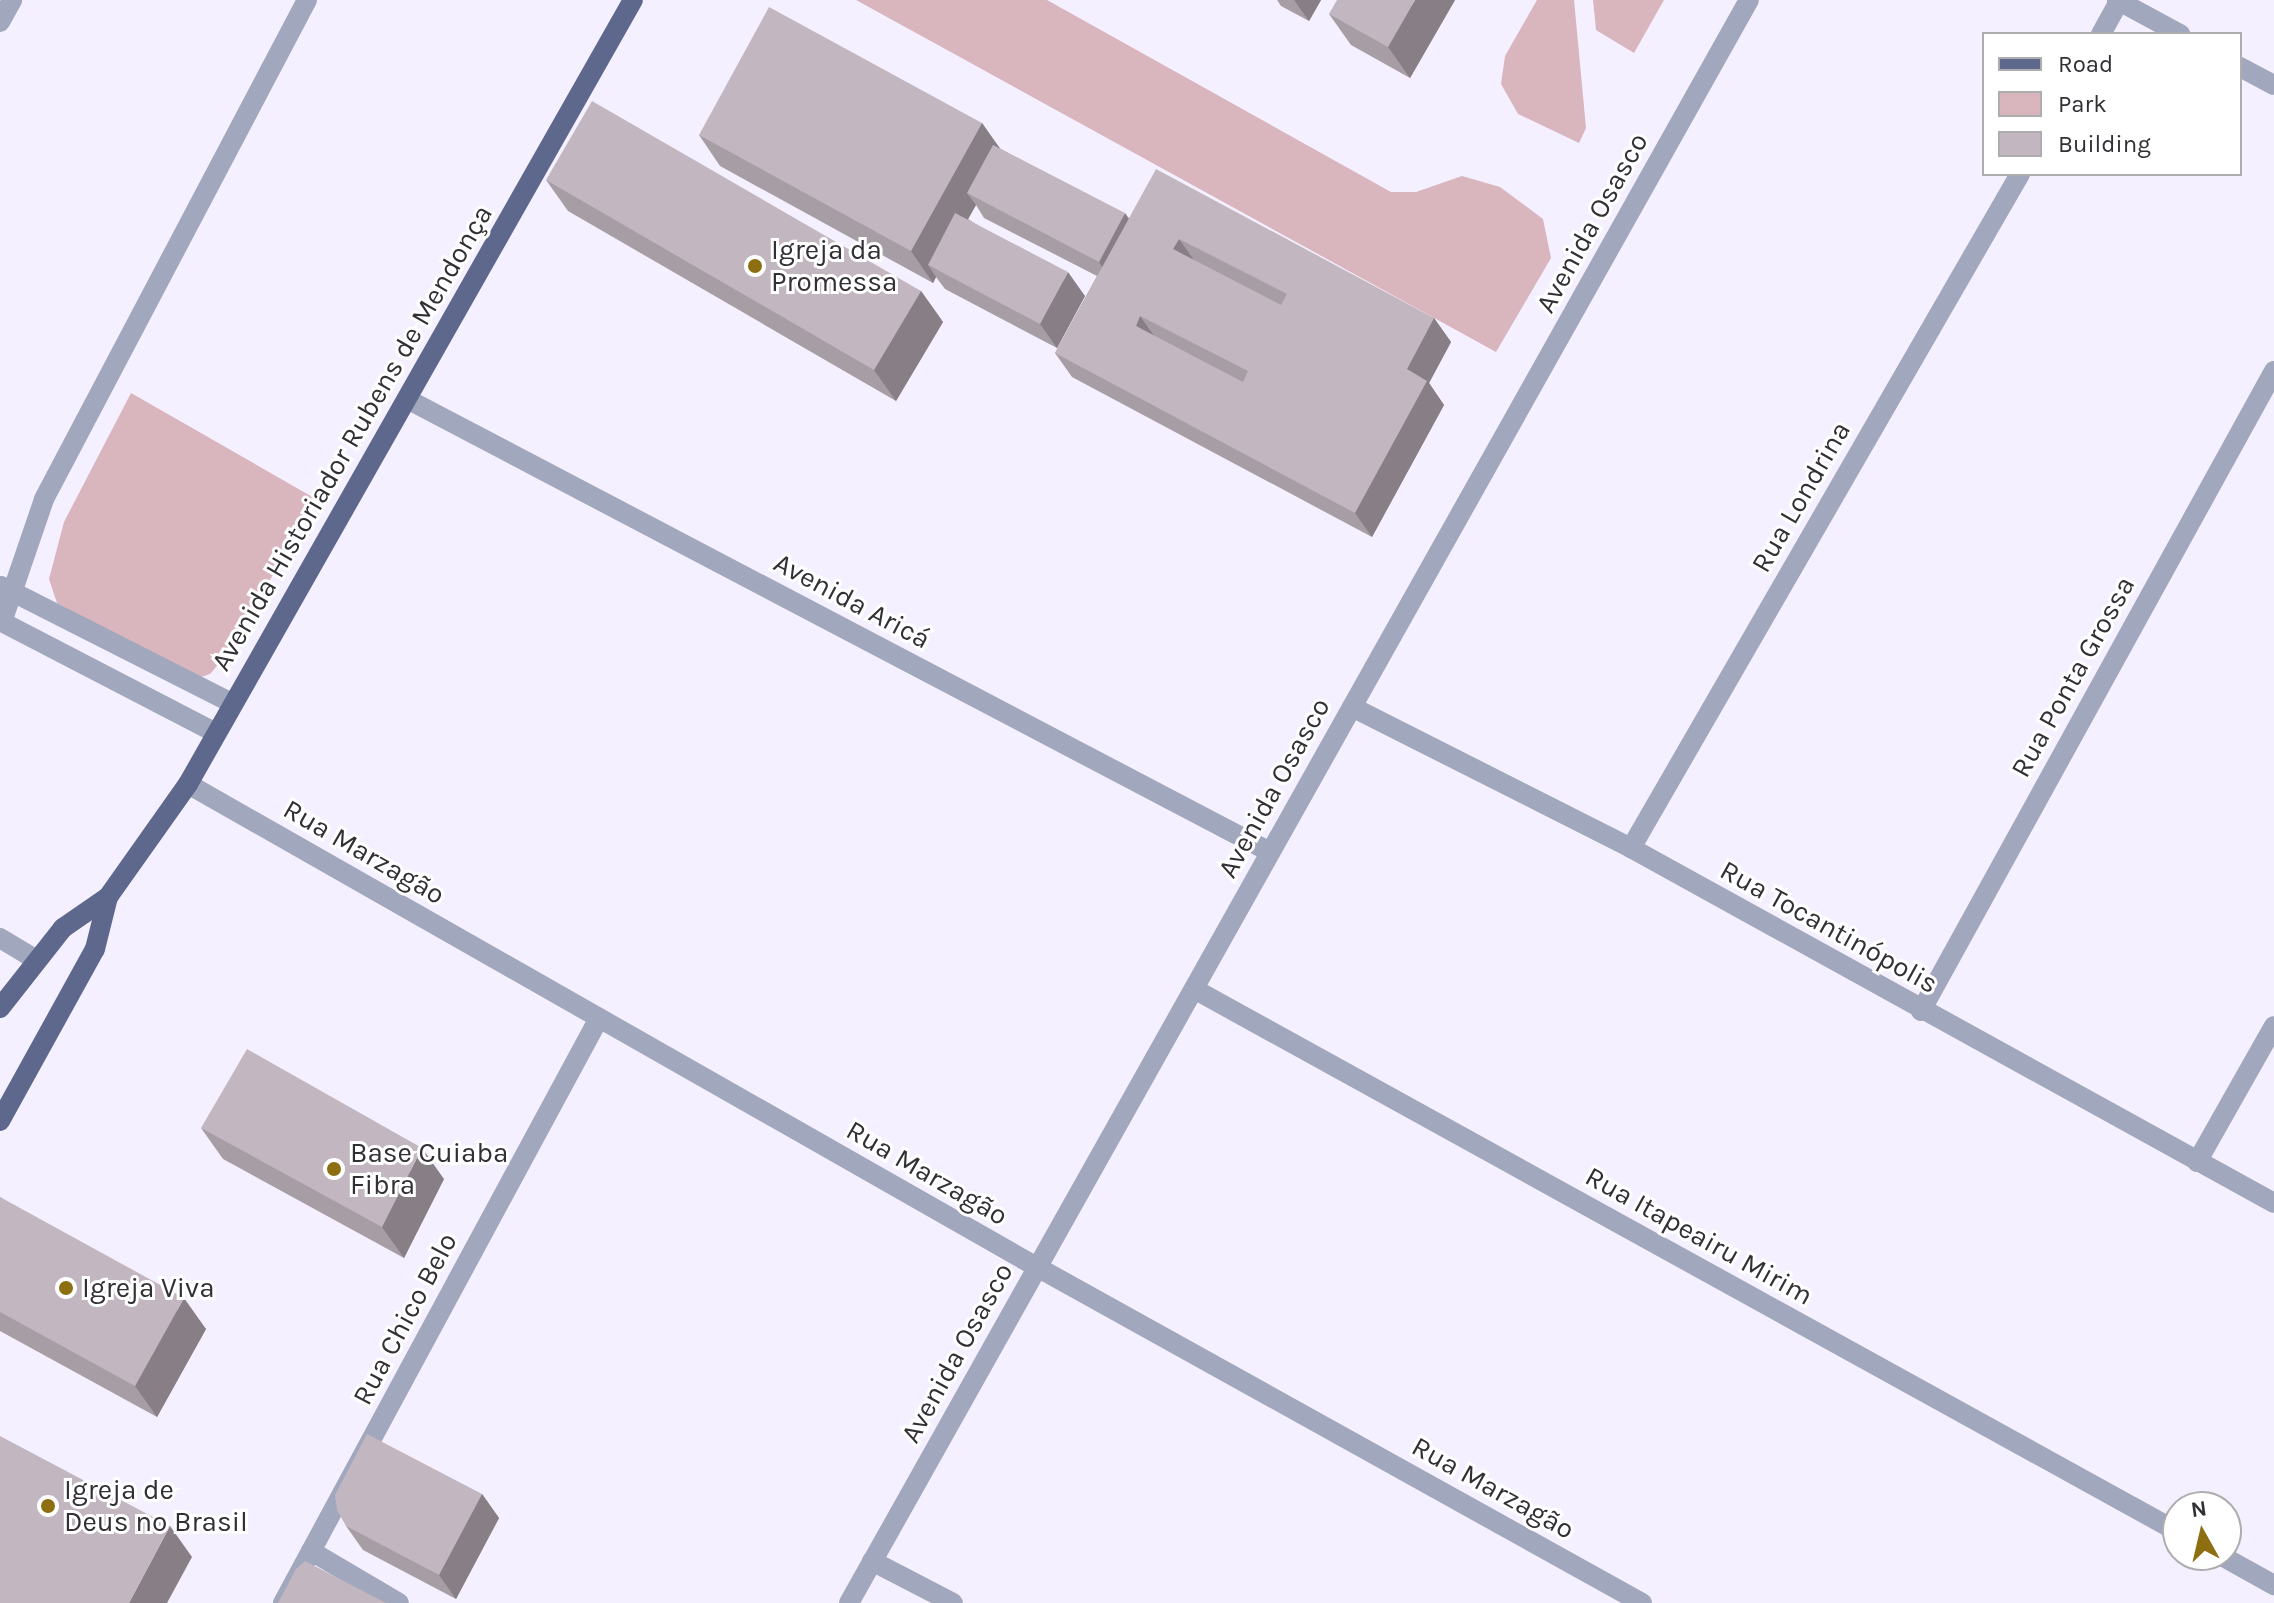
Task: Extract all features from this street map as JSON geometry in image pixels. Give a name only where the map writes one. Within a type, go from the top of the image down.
[{"type":"main road","name":"Avenida Historiador Rubens de Mendonça","points":[[0,1008],[35,959],[63,928],[108,897],[188,784],[633,0]]},
{"type":"main road","name":"Avenida Historiador Rubens de Mendonça","points":[[0,1121],[95,949],[108,897]]},
{"type":"street","points":[[0,22],[12,0]]},
{"type":"street","points":[[216,733],[1,622],[5,588],[44,499],[307,0]]},
{"type":"street","name":"Avenida Osasco","points":[[849,1603],[1749,0]]},
{"type":"street","points":[[2102,32],[2119,0],[2176,32]]},
{"type":"street","points":[[2242,68],[2274,85]]},
{"type":"street","name":"Rua Londrina","points":[[1631,848],[2019,176]]},
{"type":"street","name":"Rua Ponta Grossa","points":[[1921,1011],[2274,371]]},
{"type":"street","name":"Avenida Aricá","points":[[407,399],[1270,852]]},
{"type":"street","points":[[5,588],[232,703]]},
{"type":"street","name":"Rua Tocantinópolis","points":[[1352,707],[1631,848],[1921,1011],[2274,1203]]},
{"type":"street","name":"Rua Marzagão","points":[[188,784],[1037,1267],[1642,1603]]},
{"type":"street","points":[[0,938],[35,959]]},
{"type":"street","name":"Rua Itapeairu Mirim","points":[[1194,989],[2162,1523]]},
{"type":"street","name":"Rua Chico Belo","points":[[283,1603],[599,1018]]},
{"type":"street","points":[[2197,1162],[2274,1026]]},
{"type":"street","points":[[311,1551],[399,1603]]},
{"type":"street","points":[[872,1561],[953,1603]]},
{"type":"street","points":[[2242,1567],[2274,1585]]},
{"type":"green space","points":[[856,0],[1047,0],[1391,192],[1416,192],[1462,176],[1500,187],[1543,219],[1551,258],[1496,352]]},
{"type":"green space","points":[[1537,0],[1574,0],[1586,128],[1579,143],[1518,114],[1501,84],[1505,56]]},
{"type":"green space","points":[[1593,0],[1664,0],[1634,53],[1596,30]]},
{"type":"green space","points":[[131,393],[316,499],[229,652],[210,674],[195,679],[57,603],[49,579],[64,522]]},
{"type":"building","points":[[1337,0],[1415,0],[1388,47],[1329,14]]},
{"type":"building","points":[[769,7],[982,123],[911,251],[699,135]]},
{"type":"building","name":"Igreja da Promessa","points":[[592,101],[921,291],[874,370],[546,180]]},
{"type":"building","points":[[993,145],[1125,213],[1099,262],[967,193]]},
{"type":"building","points":[[1156,169],[1434,318],[1407,369],[1427,381],[1355,513],[1055,353]],"holes":[[[1179,239],[1287,294],[1281,305],[1173,249]],[[1140,316],[1248,371],[1243,382],[1136,326]]]},
{"type":"building","points":[[955,213],[1068,272],[1040,324],[928,265]]},
{"type":"building","name":"Base Cuiaba Fibra","points":[[247,1049],[422,1148],[382,1227],[201,1128]]},
{"type":"building","name":"Igreja Viva","points":[[0,1197],[184,1298],[135,1386],[0,1312]]},
{"type":"building","points":[[367,1434],[482,1494],[439,1575],[346,1526],[337,1510],[335,1495]]},
{"type":"building","name":"Igreja de Deus no Brasil","points":[[0,1436],[170,1526],[129,1603],[0,1603]]},
{"type":"building","points":[[305,1561],[386,1603],[278,1603],[296,1569]]},
{"type":"place","name":"Igreja da Promessa","points":[[755,266]]},
{"type":"place","name":"Base Cuiaba Fibra","points":[[334,1169]]},
{"type":"place","name":"Igreja Viva","points":[[66,1288]]},
{"type":"place","name":"Igreja de Deus no Brasil","points":[[48,1506]]}]
